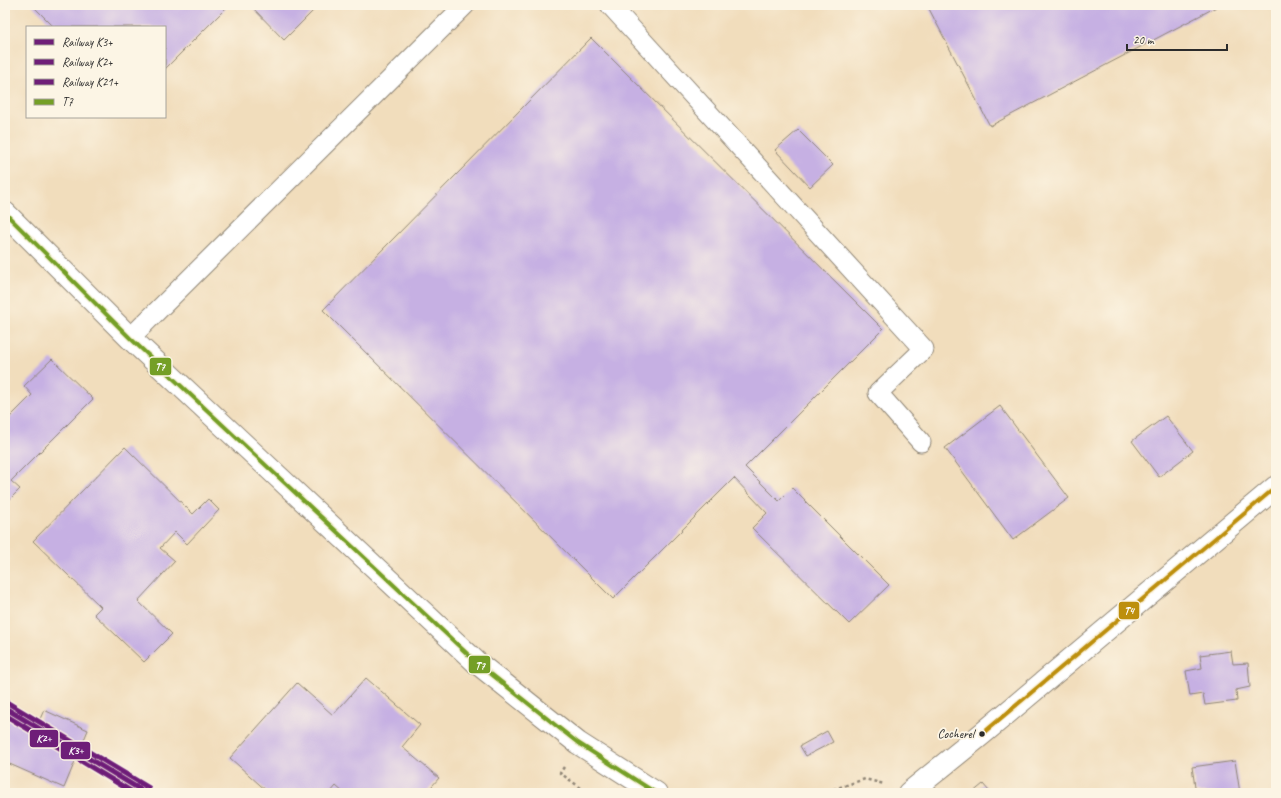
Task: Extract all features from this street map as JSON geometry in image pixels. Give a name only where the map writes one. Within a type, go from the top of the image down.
[{"type":"street","points":[[5,213],[130,338],[476,662],[578,744],[648,791]]},
{"type":"street","points":[[899,791],[982,734],[1276,487]]},
{"type":"lane","points":[[130,338],[465,5]]},
{"type":"lane","points":[[610,5],[924,349],[878,393],[921,442]]},
{"type":"path","points":[[822,793],[865,779],[899,791]]},
{"type":"building","points":[[32,5],[229,5],[166,68],[166,26],[53,26]]},
{"type":"building","points":[[250,5],[319,5],[284,40]]},
{"type":"building","points":[[927,5],[1220,5],[990,126]]},
{"type":"building","points":[[591,38],[883,329],[745,467],[779,501],[792,488],[889,585],[849,624],[752,528],[767,513],[734,478],[613,599],[323,310]]},
{"type":"building","points":[[798,130],[833,165],[810,187],[775,150]]},
{"type":"building","points":[[52,359],[93,399],[11,481],[20,489],[5,504],[5,422],[32,395],[24,386]]},
{"type":"building","points":[[1000,406],[1069,498],[1013,540],[945,448]]},
{"type":"building","points":[[1166,416],[1193,451],[1159,477],[1132,441]]},
{"type":"building","points":[[125,447],[193,514],[208,499],[219,510],[187,544],[175,532],[160,548],[175,561],[138,601],[172,634],[144,662],[94,614],[101,607],[33,541]]},
{"type":"building","points":[[1231,651],[1233,664],[1248,663],[1250,687],[1236,690],[1237,701],[1205,705],[1203,694],[1190,696],[1186,671],[1202,668],[1200,655]]},
{"type":"building","points":[[366,678],[420,725],[402,747],[439,778],[426,793],[344,793],[336,786],[330,793],[269,793],[230,758],[297,683],[333,715]]},
{"type":"building","points":[[44,710],[88,730],[64,788],[5,762],[5,715],[36,728]]},
{"type":"building","points":[[827,731],[833,742],[806,756],[800,746]]},
{"type":"building","points":[[1235,761],[1240,793],[1196,793],[1192,767]]},
{"type":"building","points":[[983,784],[989,791],[986,793],[972,793]]},
{"type":"rail line","name":"K21+","points":[[8,703],[149,788]]},
{"type":"rail line","name":"K3+","points":[[5,708],[146,793]]},
{"type":"rail line","name":"K2+","points":[[5,715],[134,793]]},
{"type":"transit line","name":"T7","points":[[5,213],[130,338],[476,662],[578,743],[656,793]]},
{"type":"transit line","name":"T4","points":[[982,734],[1276,487]]},
{"type":"place","name":"Cocherel","points":[[982,734]]}]
